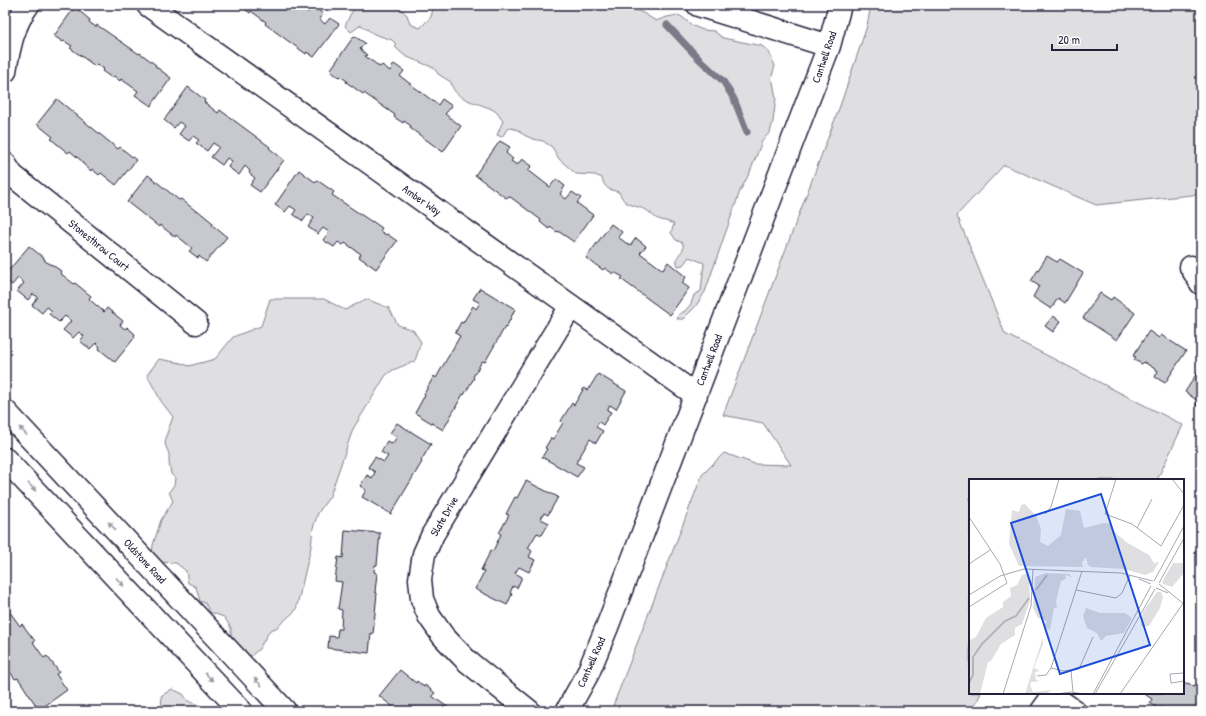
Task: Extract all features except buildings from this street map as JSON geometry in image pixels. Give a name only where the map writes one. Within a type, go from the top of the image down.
[{"type":"street","points":[[5,71],[15,27],[28,5]]},
{"type":"street","name":"Amber Way","points":[[148,5],[696,395]]},
{"type":"street","points":[[698,5],[829,46]]},
{"type":"street","name":"Cantwell Road","points":[[567,711],[588,673],[607,628],[829,46],[840,5]]},
{"type":"street","name":"Stonesthrow Court","points":[[5,164],[12,175],[196,323]]},
{"type":"street","name":"Slate Drive","points":[[529,711],[467,661],[443,636],[429,616],[422,599],[420,579],[424,554],[433,534],[571,306]]},
{"type":"street","name":"Oldstone Road","points":[[5,411],[285,711]]},
{"type":"street","points":[[5,458],[241,711]]},
{"type":"street","points":[[1048,703],[1074,711]]},
{"type":"shaded area","points":[[358,5],[397,5],[407,15],[410,24],[420,28],[431,17],[434,5],[624,5],[643,13],[656,21],[678,15],[693,26],[703,30],[714,31],[723,38],[762,46],[769,52],[775,66],[771,79],[776,98],[770,133],[763,139],[750,172],[740,191],[705,292],[695,307],[683,319],[677,319],[679,314],[685,311],[691,304],[694,295],[701,291],[704,263],[689,257],[683,265],[678,266],[677,259],[683,250],[683,243],[676,240],[671,233],[674,224],[656,218],[646,210],[627,203],[621,197],[619,192],[610,189],[604,184],[602,178],[595,175],[576,174],[559,159],[552,147],[543,141],[533,139],[524,135],[518,130],[511,128],[507,129],[502,137],[497,135],[503,121],[495,111],[469,101],[457,94],[453,89],[451,82],[438,74],[434,68],[405,56],[396,48],[395,43],[392,40],[374,34],[361,25],[351,32],[345,26],[351,13]]},
{"type":"shaded area","points":[[871,5],[1201,5],[1201,194],[1096,205],[1004,165],[957,215],[1005,334],[1183,425],[1157,479],[969,479],[969,694],[980,694],[972,711],[611,711],[702,475],[724,453],[755,464],[791,465],[763,423],[723,415],[840,106],[867,26]]},
{"type":"shaded area","points":[[270,299],[324,299],[345,310],[366,299],[389,308],[398,325],[413,330],[421,342],[415,361],[393,370],[386,375],[353,429],[330,496],[318,513],[313,528],[311,547],[296,610],[276,628],[270,630],[259,649],[251,656],[240,651],[231,639],[231,628],[224,617],[210,612],[205,603],[200,601],[196,587],[188,583],[186,571],[176,563],[160,562],[152,555],[153,545],[161,520],[173,501],[169,492],[174,485],[175,478],[171,474],[169,454],[165,444],[167,433],[173,417],[161,401],[147,375],[159,359],[189,366],[215,359],[233,337],[261,326]]},
{"type":"shaded area","points":[[172,689],[183,694],[188,701],[206,708],[207,711],[155,711],[162,706],[161,696]]},
{"type":"waterway","points":[[667,25],[698,58],[723,81],[734,99],[747,132]]}]
